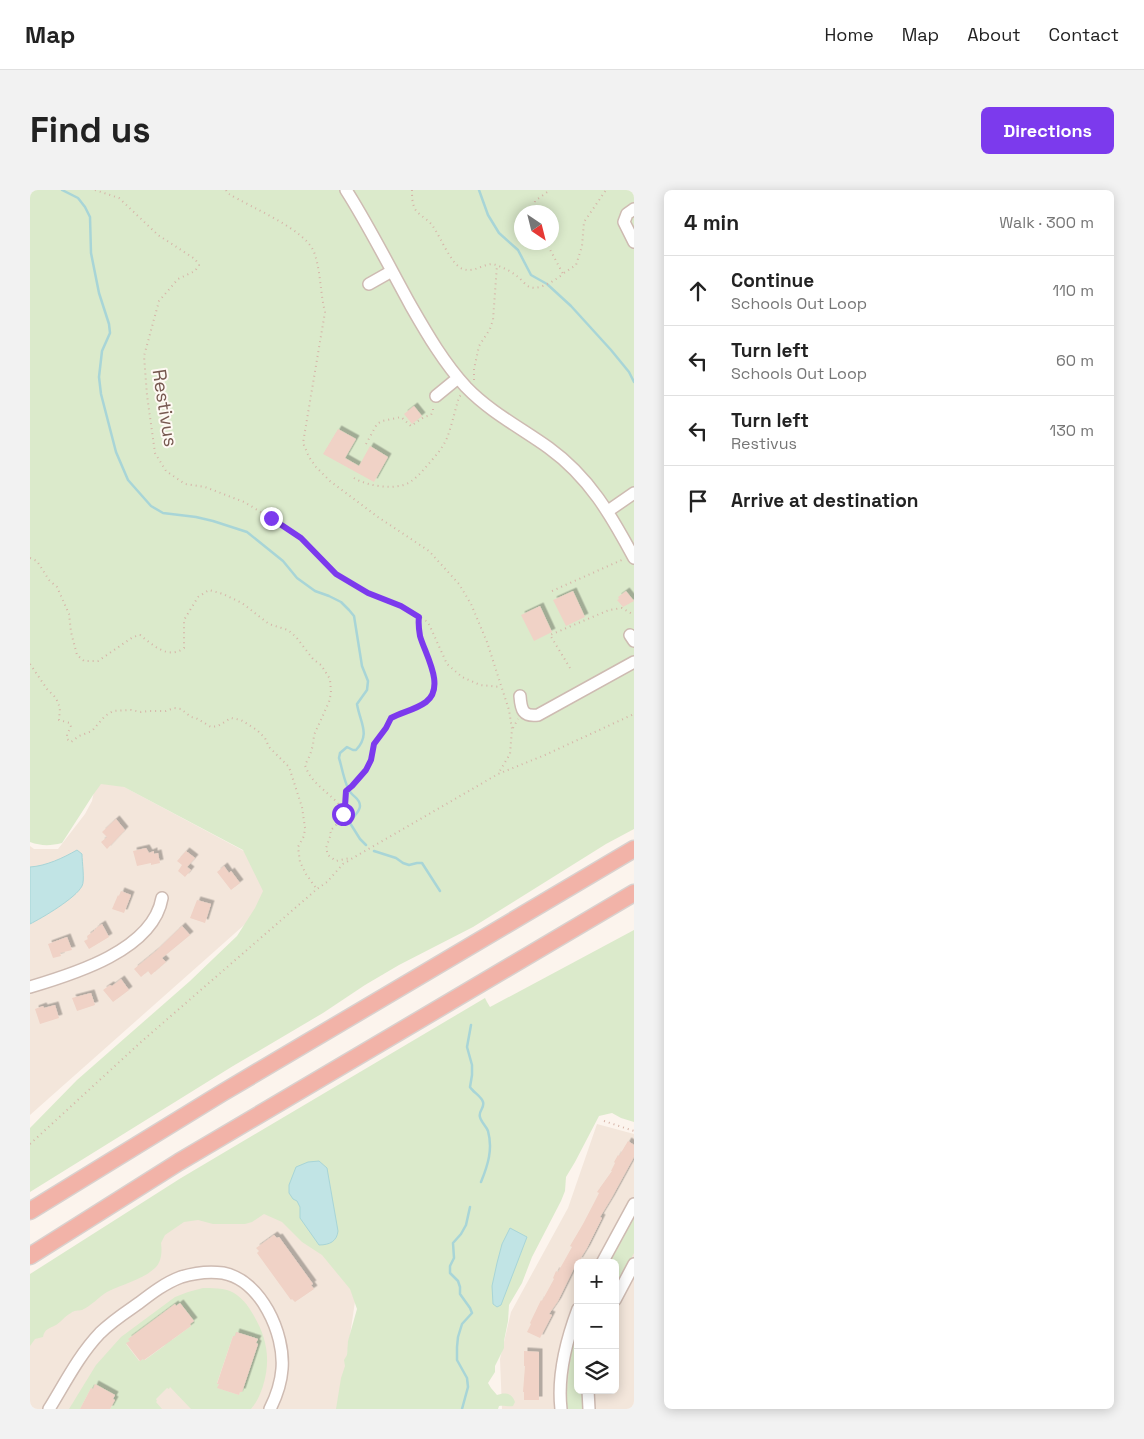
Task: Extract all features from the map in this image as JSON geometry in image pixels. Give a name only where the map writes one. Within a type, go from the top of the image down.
[{"type":"highway","points":[[30,1211],[206,1102],[634,849]]},
{"type":"highway","points":[[30,1256],[195,1153],[634,893]]},
{"type":"street","points":[[346,190],[423,327],[458,378],[482,402],[504,419],[550,448],[583,477],[608,511],[633,556]]},
{"type":"street","points":[[634,210],[627,214],[624,222],[634,242]]},
{"type":"street","points":[[369,284],[392,271]]},
{"type":"street","points":[[436,396],[458,378]]},
{"type":"street","points":[[608,511],[634,493]]},
{"type":"street","points":[[520,696],[520,703],[525,712],[530,716],[538,715],[634,662]]},
{"type":"street","points":[[30,987],[87,969],[120,950],[152,924],[160,908],[162,898]]},
{"type":"street","points":[[604,1259],[634,1204]]},
{"type":"street","points":[[619,1292],[634,1264]]},
{"type":"street","points":[[49,1409],[81,1357],[113,1322],[158,1288],[169,1282],[194,1274],[208,1272],[222,1273],[243,1282],[260,1299],[275,1324],[281,1346],[282,1370],[279,1387],[270,1409]]},
{"type":"street","points":[[561,1409],[560,1383],[563,1357],[574,1320]]},
{"type":"street","points":[[588,1394],[589,1409]]},
{"type":"path","name":"Restivus","points":[[95,190],[119,198],[158,235],[195,259],[198,265],[194,271],[178,279],[159,301],[144,356],[147,396],[155,453],[166,471],[185,484],[205,487],[244,502],[301,538],[336,574],[368,593],[401,606],[428,622],[447,664],[462,677],[480,685],[501,687]]},
{"type":"path","points":[[226,190],[229,194],[300,235],[313,249],[325,312],[303,443],[316,467],[330,480],[378,517],[429,551],[459,584],[471,604],[487,642],[509,710],[512,729],[510,754],[498,774]]},
{"type":"path","points":[[412,190],[412,202],[415,209],[432,225],[458,267],[473,270],[493,264],[514,274],[529,287],[533,288],[557,279],[576,265],[582,246],[584,222],[606,190]]},
{"type":"path","points":[[535,205],[535,201],[550,190]]},
{"type":"path","points":[[550,250],[563,274]]},
{"type":"path","points":[[354,478],[373,486],[394,486],[409,483],[442,448],[447,438],[459,397],[475,380],[474,369],[478,346],[490,329],[493,320],[498,266]]},
{"type":"path","points":[[366,444],[377,424],[382,421],[401,417],[410,426],[431,415],[436,396]]},
{"type":"path","points":[[552,591],[633,556]]},
{"type":"path","points":[[30,558],[37,561],[49,580],[55,584],[70,614],[71,632],[77,655],[84,661],[98,661],[132,637],[140,636],[166,653],[180,651],[184,648],[184,620],[198,597],[209,590],[242,603],[269,624],[288,630],[296,636],[321,665],[330,679],[331,686],[329,702],[314,734],[313,745],[305,765],[307,773],[343,810]]},
{"type":"path","points":[[570,668],[550,635],[609,610],[622,608],[634,615]]},
{"type":"path","points":[[353,858],[336,861],[328,855],[326,848],[331,834],[330,831],[341,818],[346,791],[366,770],[371,760],[374,744],[391,718],[412,710],[428,701],[431,696],[435,680],[420,635],[419,617]]},
{"type":"path","points":[[30,664],[47,689],[56,698],[60,708],[59,720],[70,723],[71,727],[67,734],[67,739],[71,742],[79,736],[92,731],[112,711],[131,710],[141,712],[166,711],[174,708],[182,709],[191,717],[196,718],[211,728],[231,718],[236,718],[257,730],[265,738],[269,748],[289,767],[302,807],[306,828],[298,847],[300,862],[317,889]]},
{"type":"path","points":[[30,1144],[141,1042],[327,882],[343,864],[498,774],[545,755],[634,714]]},
{"type":"path","points":[[604,1121],[634,1131]]},
{"type":"shaded area","points":[[98,773],[296,879],[30,1115],[30,846],[34,849],[58,849],[85,814],[92,801]]},
{"type":"shaded area","points":[[496,1025],[370,1201],[339,1409],[30,1409],[30,1312]]},
{"type":"shaded area","points":[[597,1124],[634,1134],[634,1409],[502,1409],[500,1359],[511,1312],[568,1208]]},
{"type":"green space","points":[[30,190],[634,190],[634,829],[606,844],[473,927],[399,965],[365,985],[323,1013],[233,1066],[30,1192],[30,1128],[77,1080],[190,981],[237,936],[255,908],[263,891],[243,850],[124,787],[101,784],[62,843],[53,845],[30,842]]},
{"type":"green space","points":[[634,930],[634,1122],[612,1113],[599,1116],[566,1177],[565,1191],[561,1201],[532,1257],[522,1283],[509,1305],[504,1348],[495,1366],[495,1372],[488,1383],[497,1395],[510,1395],[515,1402],[513,1406],[499,1406],[498,1409],[336,1409],[345,1366],[344,1360],[347,1355],[348,1341],[357,1309],[350,1289],[322,1255],[302,1242],[282,1222],[264,1214],[245,1224],[213,1224],[198,1220],[184,1222],[165,1235],[161,1243],[159,1263],[155,1268],[138,1279],[107,1292],[82,1310],[72,1312],[58,1324],[46,1330],[43,1337],[35,1339],[30,1346],[30,1274],[181,1178],[485,998],[490,1007]]},
{"type":"green space","points":[[634,1217],[634,1253],[619,1281],[619,1259],[612,1259]]},
{"type":"green space","points":[[203,1288],[230,1291],[238,1295],[252,1312],[265,1341],[267,1367],[261,1392],[251,1409],[191,1409],[170,1387],[156,1399],[156,1402],[162,1409],[110,1409],[115,1400],[113,1399],[115,1395],[95,1385],[93,1389],[91,1388],[80,1409],[69,1409],[96,1365],[121,1337],[175,1297]],"holes":[[[180,1303],[194,1321],[190,1324],[191,1326],[172,1340],[170,1339],[164,1346],[145,1360],[139,1361],[126,1344],[130,1341],[129,1339],[175,1304],[176,1306]],[[237,1332],[258,1339],[242,1392],[239,1395],[218,1388],[219,1384],[217,1383],[233,1336]]]},
{"type":"green space","points":[[574,1343],[574,1394],[583,1394],[584,1409],[567,1409],[567,1388]]},
{"type":"water","points":[[77,850],[82,854],[83,884],[79,891],[50,913],[30,924],[30,867],[54,861]]},
{"type":"water","points":[[319,1161],[327,1168],[338,1231],[332,1242],[319,1245],[300,1218],[300,1207],[289,1193],[289,1185],[296,1167],[308,1162]]},
{"type":"water","points":[[510,1228],[527,1237],[501,1305],[497,1307],[493,1304],[492,1286],[502,1244]]},
{"type":"building","points":[[414,406],[422,416],[412,424],[404,414]]},
{"type":"building","points":[[338,429],[356,439],[345,458],[359,466],[370,446],[388,457],[374,482],[323,454]]},
{"type":"building","points":[[573,591],[585,617],[566,626],[553,600]]},
{"type":"building","points":[[626,591],[634,601],[623,607],[617,600]]},
{"type":"building","points":[[540,606],[552,632],[534,641],[521,615]]},
{"type":"building","points":[[116,819],[125,830],[107,849],[101,842],[107,837],[102,832]]},
{"type":"building","points":[[146,848],[149,853],[154,851],[154,854],[158,853],[160,863],[137,866],[133,851]]},
{"type":"building","points":[[186,851],[195,858],[187,867],[191,870],[185,877],[178,871],[182,865],[177,861]]},
{"type":"building","points":[[224,866],[229,873],[231,871],[240,883],[231,890],[217,872]]},
{"type":"building","points":[[121,891],[131,895],[124,913],[112,909]]},
{"type":"building","points":[[197,900],[211,904],[205,923],[190,918]]},
{"type":"building","points":[[102,924],[109,937],[89,949],[84,941],[88,939],[87,936]]},
{"type":"building","points":[[182,926],[190,935],[162,958],[166,962],[151,975],[148,971],[141,977],[134,969]]},
{"type":"building","points":[[67,937],[72,950],[60,953],[61,956],[53,958],[48,944]]},
{"type":"building","points":[[121,979],[129,990],[113,1002],[103,990]]},
{"type":"building","points":[[91,993],[95,1005],[77,1011],[72,998]]},
{"type":"building","points":[[55,1005],[59,1018],[40,1024],[35,1009]]},
{"type":"building","points":[[628,1141],[634,1145],[634,1157],[600,1217],[602,1218],[587,1248],[580,1259],[574,1259],[574,1268],[558,1301],[549,1314],[552,1315],[540,1338],[527,1332],[541,1300],[554,1279],[556,1271],[558,1272],[572,1247],[570,1246],[599,1193],[597,1192],[612,1171],[614,1162]]},
{"type":"building","points":[[274,1235],[277,1238],[279,1237],[313,1284],[311,1285],[314,1289],[295,1302],[291,1300],[257,1253],[259,1251],[256,1248]]},
{"type":"building","points":[[180,1303],[194,1321],[190,1324],[191,1326],[140,1361],[126,1343],[130,1341],[128,1339],[175,1304],[176,1306]]},
{"type":"building","points":[[236,1332],[258,1339],[242,1392],[239,1395],[217,1388],[233,1336],[235,1336]]},
{"type":"building","points":[[524,1351],[539,1352],[539,1400],[524,1400]]},
{"type":"building","points":[[95,1384],[115,1395],[113,1399],[115,1400],[110,1409],[80,1409],[91,1388],[93,1389]]},
{"type":"waterway","points":[[62,190],[78,198],[90,217],[91,253],[110,333],[102,351],[99,377],[101,394],[116,452],[128,480],[151,506],[163,513],[196,517],[247,532],[283,561],[297,578],[315,591],[341,602],[354,616],[362,666],[368,681],[367,690],[357,704],[364,733],[363,739],[356,750],[347,747],[340,753],[339,758],[347,786],[360,804],[359,810],[350,823],[366,845]]},
{"type":"waterway","points":[[479,190],[488,215],[499,233],[518,250],[531,275],[547,284],[571,306],[611,350],[629,372],[634,382]]},
{"type":"waterway","points":[[374,851],[396,858],[409,865],[422,863],[440,891]]},
{"type":"waterway","points":[[471,1025],[467,1047],[472,1065],[470,1087],[483,1102],[480,1115],[481,1121],[488,1131],[490,1144],[488,1163],[481,1182]]},
{"type":"waterway","points":[[462,1409],[468,1387],[467,1378],[457,1360],[458,1337],[462,1324],[472,1313],[460,1294],[458,1281],[450,1273],[450,1266],[454,1258],[453,1243],[466,1225],[470,1207]]},
{"type":"route","points":[[271,518],[301,538],[336,574],[368,593],[401,606],[419,617],[420,635],[435,680],[433,691],[428,701],[412,710],[396,715],[388,722],[386,728],[374,744],[371,760],[366,770],[346,791],[343,814]]}]
